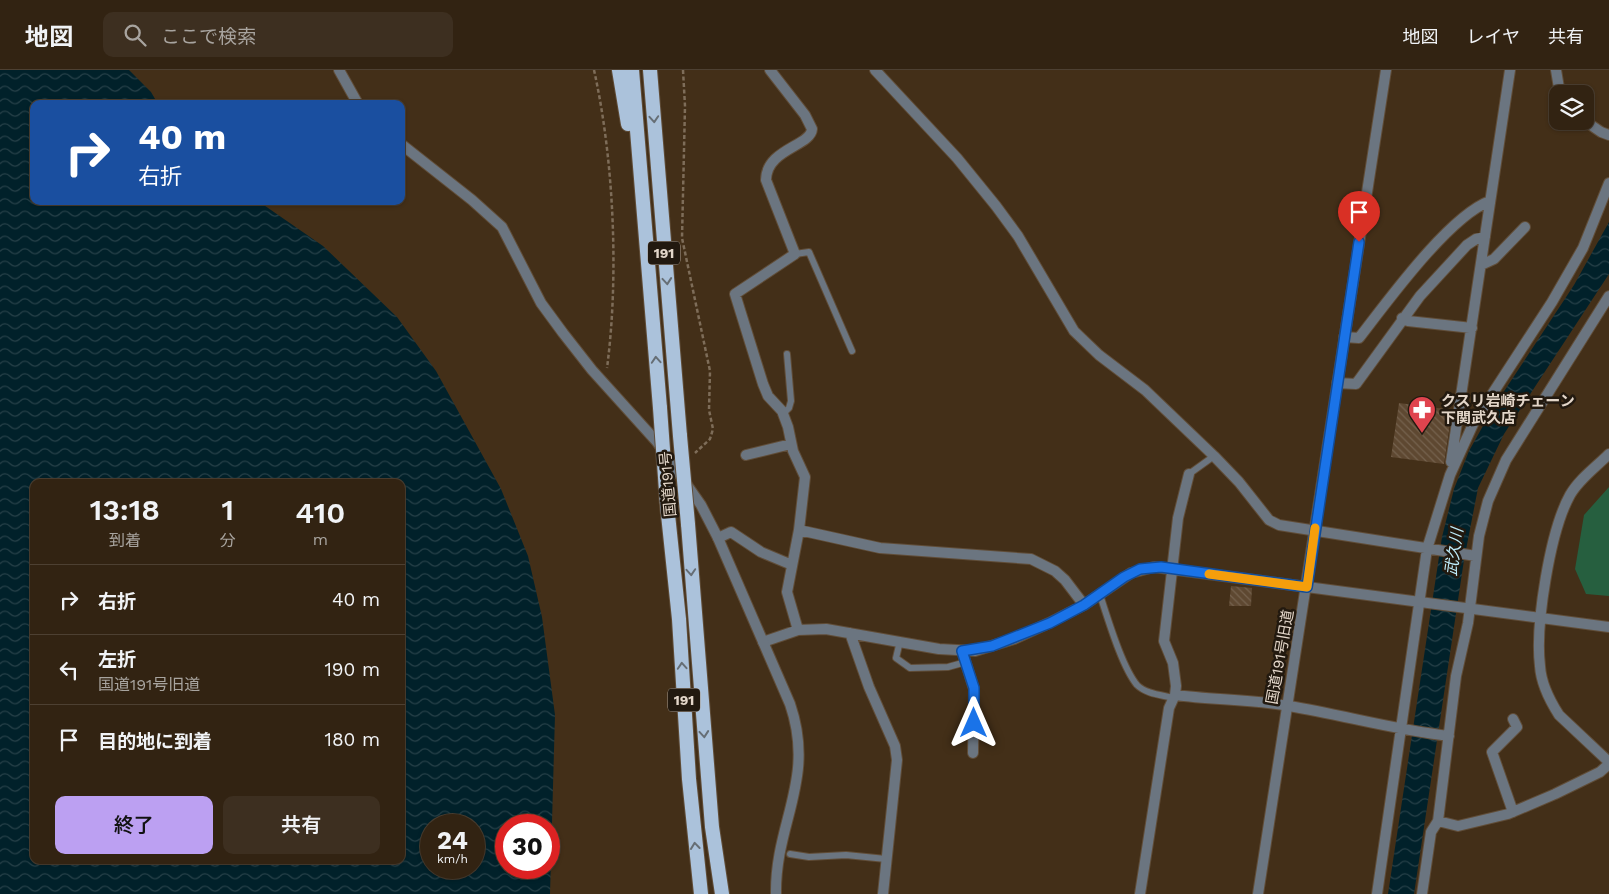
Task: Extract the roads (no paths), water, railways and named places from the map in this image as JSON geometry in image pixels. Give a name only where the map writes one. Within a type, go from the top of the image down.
[{"type":"highway","points":[[619,70],[644,211]]},
{"type":"highway","name":"国道191号","points":[[632,70],[667,505],[679,619],[689,779],[702,894]]},
{"type":"highway","name":"国道191号","points":[[650,70],[712,827],[722,894]]},
{"type":"street","points":[[338,70],[356,100]]},
{"type":"street","points":[[770,70],[805,115],[812,129],[809,136],[774,159],[766,173],[766,180],[795,254],[735,294],[762,384],[768,396],[783,414],[791,444],[806,482],[787,592],[798,630]]},
{"type":"street","points":[[875,70],[957,158],[996,206],[1018,236],[1074,331],[1099,354],[1145,390],[1214,456],[1239,482],[1269,520],[1279,525],[1474,556]]},
{"type":"street","name":"国道191号旧道","points":[[1258,894],[1386,70]]},
{"type":"street","points":[[1377,894],[1424,602],[1429,549],[1450,475],[1510,70]]},
{"type":"street","points":[[1556,70],[1558,85]]},
{"type":"street","points":[[1594,128],[1609,135]]},
{"type":"street","points":[[405,147],[472,200],[502,227],[542,303],[592,370],[657,442],[701,505],[718,538],[794,715],[800,757],[796,790],[777,863],[776,894]]},
{"type":"street","points":[[1450,475],[1474,422],[1552,302],[1583,248],[1607,195],[1609,183]]},
{"type":"street","points":[[1344,337],[1359,338],[1438,243],[1469,214],[1482,204],[1490,201]]},
{"type":"street","points":[[1481,265],[1494,259],[1525,228]]},
{"type":"street","points":[[1337,383],[1356,384],[1402,318],[1439,274],[1467,245],[1476,239],[1485,237]]},
{"type":"street","points":[[1422,894],[1432,832],[1438,821],[1446,736],[1474,556],[1488,500],[1506,460],[1609,296]]},
{"type":"street","points":[[1402,318],[1408,321],[1472,328]]},
{"type":"street","points":[[746,455],[791,444]]},
{"type":"street","points":[[1438,821],[1458,826],[1513,812],[1600,772],[1609,763],[1559,716],[1554,707],[1540,667],[1540,618],[1556,529],[1562,510],[1571,493],[1584,477],[1609,454]]},
{"type":"street","points":[[1140,894],[1169,708],[1174,697],[1173,663],[1164,640],[1178,518],[1189,474]]},
{"type":"street","points":[[799,530],[880,548],[1030,558],[1055,571],[1065,580],[1084,605]]},
{"type":"street","points":[[718,538],[731,532],[761,552],[792,565]]},
{"type":"street","points":[[763,642],[798,630],[826,629],[844,630],[850,633],[900,642],[962,651],[975,651],[1014,639],[1084,605],[1131,572],[1154,567],[1609,627]]},
{"type":"street","points":[[850,633],[869,687],[896,746],[897,760],[884,894]]},
{"type":"street","points":[[962,651],[974,688],[973,753]]},
{"type":"street","points":[[1174,697],[1287,705],[1376,722],[1402,730],[1446,736]]},
{"type":"street","points":[[1513,719],[1517,727],[1492,752],[1513,812]]},
{"type":"lane","points":[[795,254],[809,252],[852,351]]},
{"type":"lane","points":[[783,414],[789,408],[791,401],[787,354]]},
{"type":"lane","points":[[1189,474],[1214,456]]},
{"type":"lane","points":[[1100,595],[1125,662],[1137,685],[1145,691],[1174,697]]},
{"type":"lane","points":[[900,642],[896,658],[910,668],[948,667],[966,662]]},
{"type":"lane","points":[[790,854],[809,857],[846,855],[886,859]]},
{"type":"water","points":[[0,70],[129,70],[151,92],[156,100],[30,100],[30,205],[264,205],[323,246],[397,317],[436,371],[501,489],[528,556],[542,617],[555,715],[552,814],[495,814],[495,879],[550,879],[550,894],[0,894]]},
{"type":"water","name":"武久川","points":[[1609,222],[1609,274],[1504,434],[1478,488],[1464,560],[1414,894],[1388,894],[1442,537],[1454,489],[1469,451],[1493,408],[1574,285]]},
{"type":"place","name":"クスリ岩崎チェーン 下関武久店","points":[[1422,434]]}]
